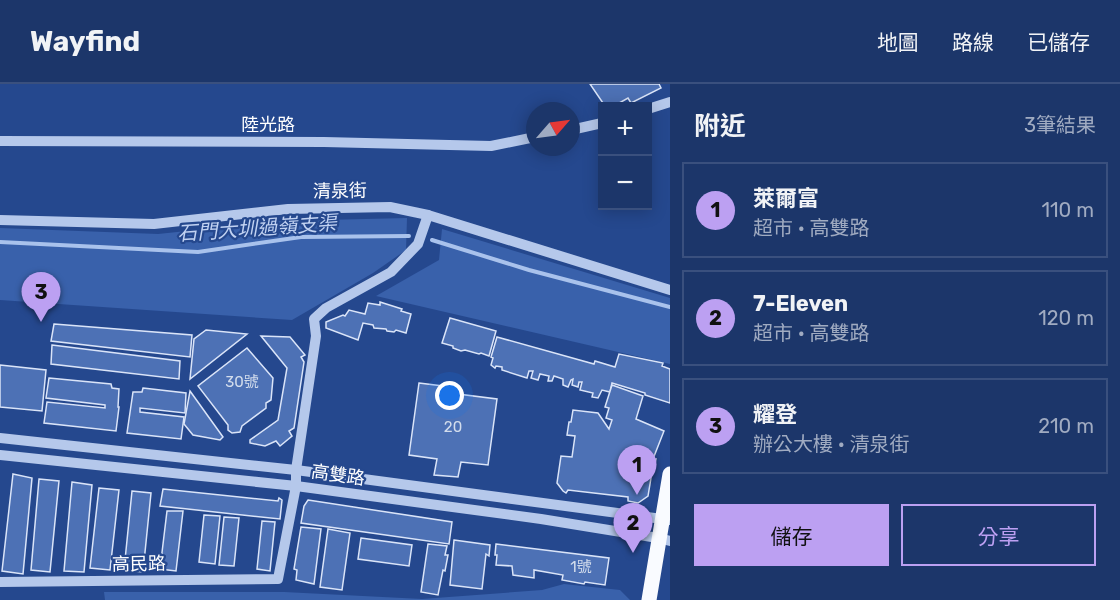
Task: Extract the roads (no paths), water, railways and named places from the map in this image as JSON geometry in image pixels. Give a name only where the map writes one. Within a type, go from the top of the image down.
[{"type":"main road","points":[[648,600],[664,540],[670,474]]},
{"type":"street","points":[[652,108],[670,102]]},
{"type":"street","points":[[580,128],[598,124]]},
{"type":"street","name":"陸光路","points":[[0,141],[312,142],[491,146],[526,139]]},
{"type":"street","name":"清泉街","points":[[0,220],[154,224],[288,209],[390,207],[428,215],[670,290]]},
{"type":"street","points":[[296,486],[296,470],[316,336],[314,319],[326,308],[391,272],[418,244],[428,215]]},
{"type":"street","name":"高雙路","points":[[0,438],[296,470],[666,520]]},
{"type":"street","name":"高雙路","points":[[0,455],[296,486],[541,519],[664,540]]},
{"type":"street","name":"高民路","points":[[0,582],[278,579],[296,486]]},
{"type":"waterway","name":"石門大圳過嶺支渠","points":[[0,242],[198,252],[301,237],[409,236]]},
{"type":"waterway","name":"石門大圳過嶺支渠","points":[[432,240],[529,270],[670,307]]},
{"type":"place","name":"耀登","points":[[41,322]]},
{"type":"place","name":"萊爾富","points":[[637,495]]},
{"type":"place","name":"7-Eleven","points":[[633,553]]}]
